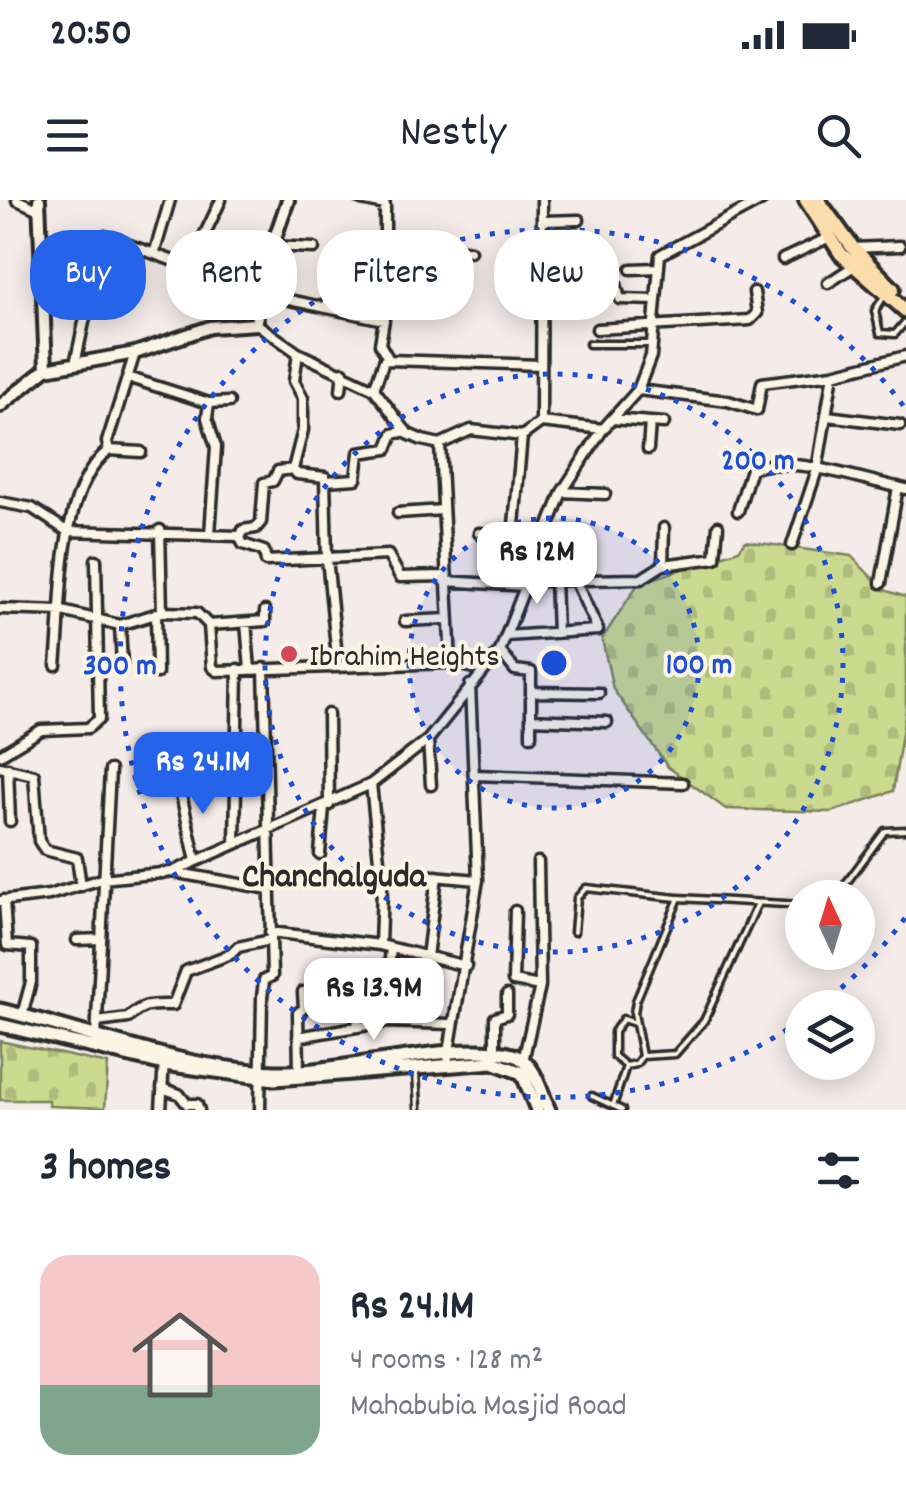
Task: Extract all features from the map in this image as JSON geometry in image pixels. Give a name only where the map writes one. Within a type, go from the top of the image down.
[{"type":"main road","points":[[806,200],[854,266],[906,311]]},
{"type":"main road","points":[[818,200],[852,248],[906,300]]},
{"type":"main road","points":[[0,1010],[164,1060],[259,1074],[318,1078],[416,1068],[448,1060]]},
{"type":"main road","points":[[0,1026],[94,1041]]},
{"type":"main road","points":[[259,1074],[494,1057],[521,1064],[549,1110]]},
{"type":"main road","points":[[521,1064],[537,1110]]},
{"type":"street","points":[[18,200],[38,204],[44,258],[46,369]]},
{"type":"street","points":[[155,251],[170,200]]},
{"type":"street","points":[[207,230],[221,200]]},
{"type":"street","points":[[277,230],[288,200]]},
{"type":"street","points":[[361,200],[385,202],[385,230]]},
{"type":"street","points":[[541,422],[542,200]]},
{"type":"street","points":[[172,872],[371,784],[428,740],[500,650],[562,492],[603,430],[638,390],[652,344],[660,255],[762,200]]},
{"type":"street","points":[[542,222],[579,220]]},
{"type":"street","points":[[75,364],[94,276],[91,271],[104,236],[166,255]]},
{"type":"street","points":[[783,259],[830,237]]},
{"type":"street","points":[[852,248],[900,246]]},
{"type":"street","points":[[297,247],[314,248]]},
{"type":"street","points":[[828,283],[854,266]]},
{"type":"street","points":[[631,269],[658,268]]},
{"type":"street","points":[[597,329],[750,320],[757,313],[754,292]]},
{"type":"street","points":[[619,295],[620,299],[656,300]]},
{"type":"street","points":[[257,320],[257,324]]},
{"type":"street","points":[[382,320],[386,321],[380,344],[389,360]]},
{"type":"street","points":[[0,406],[46,369],[135,353],[210,327],[257,324],[298,353],[374,389],[406,431],[440,444],[471,430],[522,436],[541,422],[603,430]]},
{"type":"street","points":[[109,450],[107,442],[135,353]]},
{"type":"street","points":[[298,353],[294,380],[304,398],[303,430],[293,454],[293,469],[297,474],[325,477],[327,558],[338,667]]},
{"type":"street","points":[[638,390],[728,401],[757,410],[762,384],[833,374],[906,356]]},
{"type":"street","points":[[374,389],[384,362],[389,360],[540,365]]},
{"type":"street","points":[[341,390],[343,372]]},
{"type":"street","points":[[792,545],[816,470],[833,374]]},
{"type":"street","points":[[130,378],[209,402],[229,402]]},
{"type":"street","points":[[209,402],[207,418],[216,447],[210,534]]},
{"type":"street","points":[[827,416],[900,426]]},
{"type":"street","points":[[612,419],[664,424]]},
{"type":"street","points":[[648,449],[650,422]]},
{"type":"street","points":[[325,481],[356,479],[359,453],[387,449],[393,434],[406,431]]},
{"type":"street","points":[[513,536],[522,436]]},
{"type":"street","points":[[440,444],[452,662]]},
{"type":"street","points":[[56,665],[67,531],[94,462],[109,450],[140,452]]},
{"type":"street","points":[[738,511],[751,469],[786,464],[902,488],[880,583]]},
{"type":"street","points":[[293,469],[278,470],[273,482],[264,482],[261,522],[256,528],[244,530],[241,536],[243,544],[264,551],[266,561],[388,556],[400,577],[528,583],[641,579],[663,565],[715,558],[718,526]]},
{"type":"street","points":[[562,492],[605,494]]},
{"type":"street","points":[[0,502],[32,508],[67,531],[160,530],[241,536]]},
{"type":"street","points":[[398,513],[443,510]]},
{"type":"street","points":[[663,565],[664,528]]},
{"type":"street","points":[[157,673],[160,530]]},
{"type":"street","points":[[479,534],[544,541]]},
{"type":"street","points":[[0,755],[41,730],[88,728],[97,723],[96,560]]},
{"type":"street","points":[[554,580],[557,632]]},
{"type":"street","points":[[506,636],[598,630],[575,580]]},
{"type":"street","points":[[0,609],[62,612],[120,625],[159,612],[197,613],[209,625],[213,669],[452,662],[483,670]]},
{"type":"street","points":[[209,625],[265,620],[265,612]]},
{"type":"street","points":[[405,621],[448,619]]},
{"type":"street","points":[[246,622],[250,669]]},
{"type":"street","points":[[120,625],[122,665]]},
{"type":"street","points":[[500,650],[515,670],[531,672],[530,736]]},
{"type":"street","points":[[260,1110],[264,980],[272,976],[264,668]]},
{"type":"street","points":[[234,844],[238,669]]},
{"type":"street","points":[[448,1060],[478,880],[477,775],[470,684]]},
{"type":"street","points":[[531,692],[599,692]]},
{"type":"street","points":[[320,854],[327,806],[328,714]]},
{"type":"street","points":[[531,719],[607,722]]},
{"type":"street","points":[[428,740],[431,785]]},
{"type":"street","points":[[10,821],[4,768],[34,775],[39,841],[44,850],[76,858],[81,886]]},
{"type":"street","points":[[94,1041],[110,770]]},
{"type":"street","points":[[477,775],[683,782]]},
{"type":"street","points":[[178,781],[196,861]]},
{"type":"street","points":[[371,784],[382,888],[380,945]]},
{"type":"street","points":[[521,1064],[540,986],[538,862]]},
{"type":"street","points":[[22,1015],[31,982],[31,947],[7,945],[2,901],[102,879],[172,872],[269,889]]},
{"type":"street","points":[[411,874],[478,880]]},
{"type":"street","points":[[427,957],[437,876]]},
{"type":"street","points":[[515,911],[513,982],[540,986]]},
{"type":"street","points":[[97,1022],[128,1018],[138,1006],[173,1005],[186,971],[231,954],[238,946],[270,936],[380,945],[466,966]]},
{"type":"street","points":[[77,940],[100,939]]},
{"type":"street","points":[[389,969],[391,948]]},
{"type":"street","points":[[386,1022],[390,982]]},
{"type":"street","points":[[299,1070],[303,992],[354,990],[358,1027]]},
{"type":"street","points":[[494,1057],[495,1018],[507,1014],[507,995]]},
{"type":"street","points":[[298,1036],[386,1022],[451,1024]]},
{"type":"street","points":[[162,1110],[164,1060]]},
{"type":"street","points":[[162,1088],[179,1094],[187,1104],[196,1104],[200,1110]]},
{"type":"lane","points":[[886,294],[875,312],[880,333],[896,334],[906,321]]},
{"type":"lane","points":[[589,344],[652,344]]},
{"type":"lane","points":[[848,880],[885,831],[906,830]]},
{"type":"lane","points":[[574,932],[577,898],[586,888],[785,904]]},
{"type":"lane","points":[[626,1066],[636,1064],[642,1056],[636,1001],[679,898]]},
{"type":"lane","points":[[642,1056],[675,1054],[704,1021],[758,903]]},
{"type":"lane","points":[[626,1066],[614,1056],[614,1032],[623,1020],[636,1023]]},
{"type":"lane","points":[[613,1106],[626,1066]]},
{"type":"lane","points":[[416,1068],[418,1108]]},
{"type":"lane","points":[[592,1096],[622,1110]]},
{"type":"green space","points":[[745,541],[851,556],[884,590],[906,597],[906,709],[893,791],[832,812],[726,809],[668,767],[613,689],[602,639],[638,584],[739,550]]},
{"type":"green space","points":[[0,1041],[108,1064],[105,1108],[49,1106],[49,1100],[0,1100]]},
{"type":"place","name":"Ibrahim Heights","points":[[289,654]]},
{"type":"district","name":"Chanchalguda","points":[[334,874]]}]
